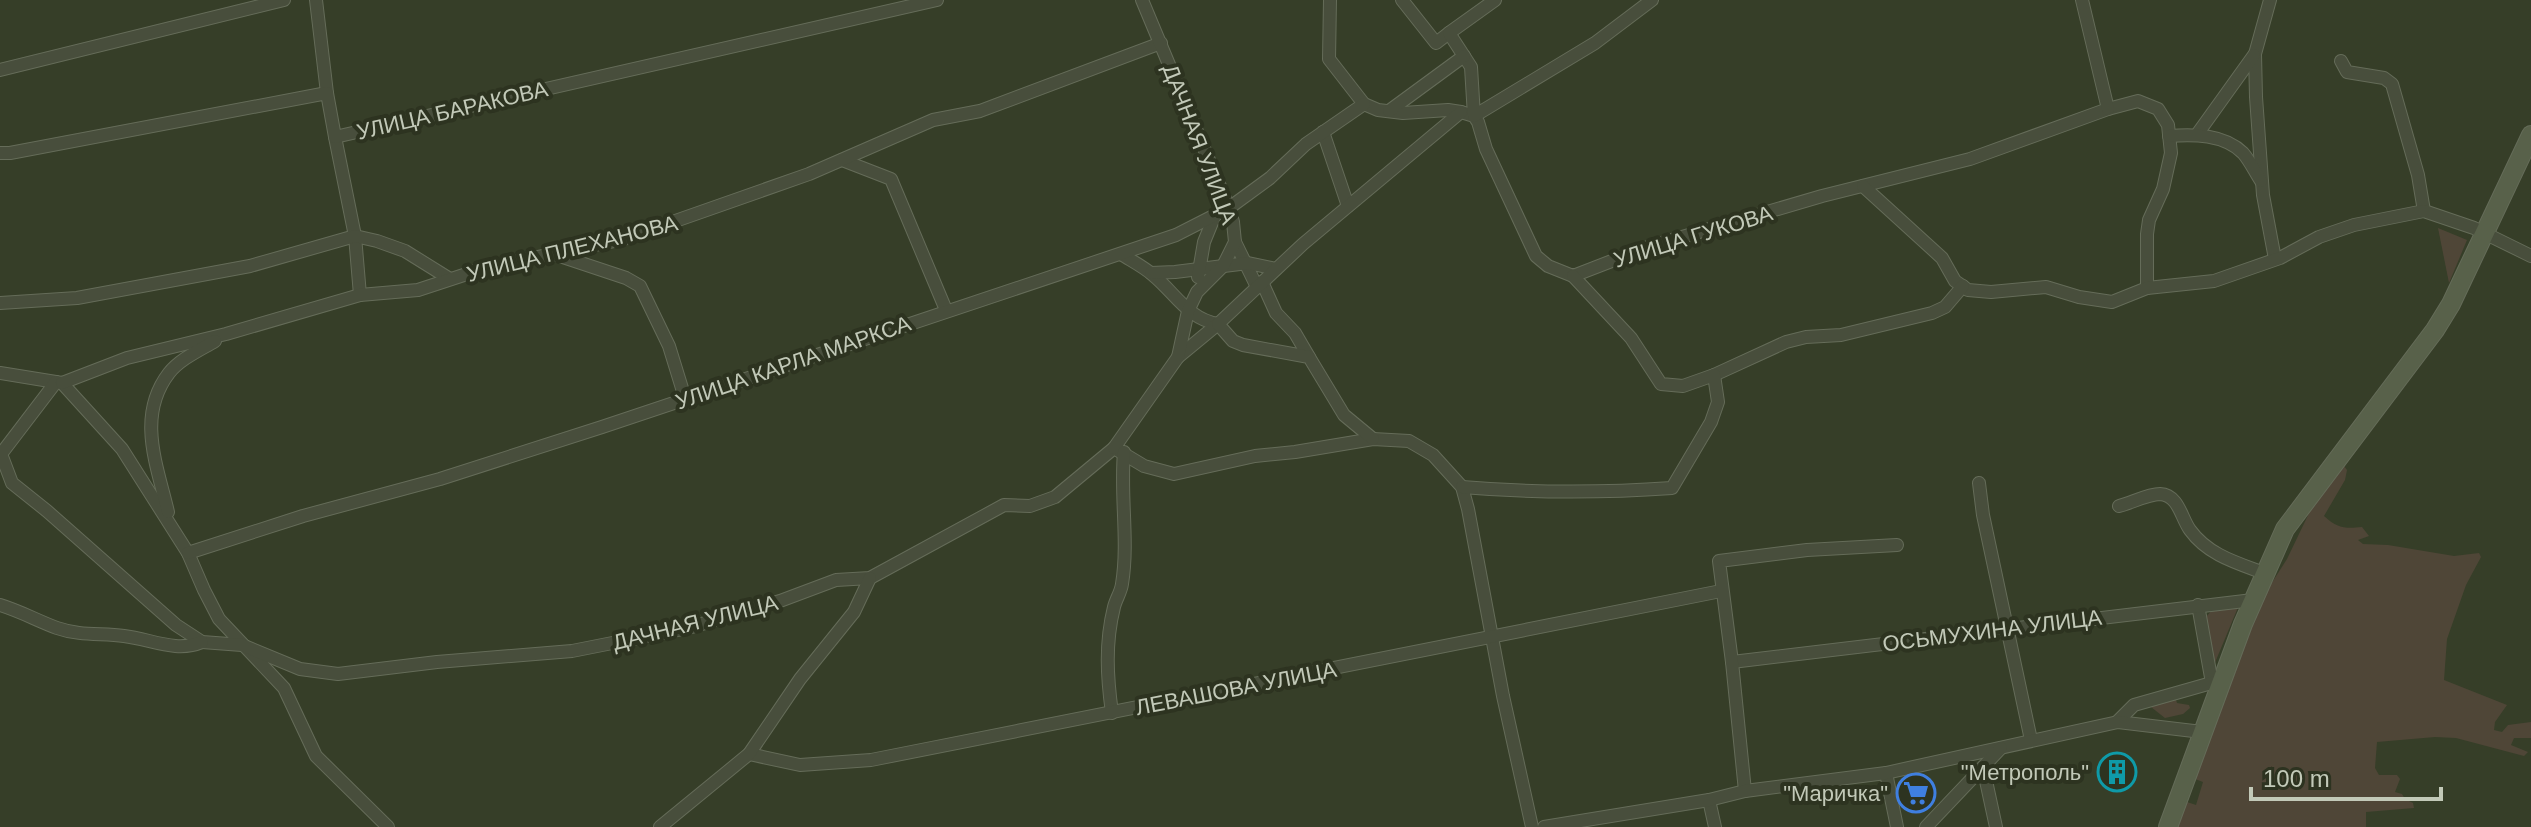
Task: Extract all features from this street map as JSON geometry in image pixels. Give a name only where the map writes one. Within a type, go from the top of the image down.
[{"type":"main road","points":[[2168,827],[2217,681],[2285,529],[2435,330],[2451,304],[2531,135]]},
{"type":"street","points":[[0,70],[284,0]]},
{"type":"street","name":"УЛИЦА БАРАКОВА","points":[[316,0],[335,137],[937,0]]},
{"type":"street","name":"ДАЧНАЯ УЛИЦА","points":[[242,645],[300,669],[338,674],[572,651],[688,628],[780,601],[836,580],[870,578],[1004,505],[1030,506],[1055,497],[1119,450],[1178,357],[1188,311],[1197,292],[1223,266],[1235,242],[1229,208],[1142,0]]},
{"type":"street","points":[[1402,0],[1436,43],[1495,0]]},
{"type":"street","points":[[1178,357],[1348,206],[1467,114],[1595,43],[1652,0]]},
{"type":"street","points":[[2082,0],[2108,109]]},
{"type":"street","points":[[2270,0],[2255,54],[2262,184],[2275,259]]},
{"type":"street","points":[[1327,3],[1329,59],[1364,104],[1378,110],[1467,114],[1478,122],[1486,149],[1536,256],[1548,266],[1573,276],[1631,338],[1661,384],[1683,386],[1786,342],[1806,337],[1841,335],[1932,313],[1945,307],[1963,286]]},
{"type":"street","points":[[1449,33],[1471,67],[1467,114]]},
{"type":"street","name":"УЛИЦА ПЛЕХАНОВА","points":[[59,383],[127,358],[228,334],[360,295],[418,290],[485,268],[624,239],[720,207],[842,160],[933,120],[980,111],[1161,43]]},
{"type":"street","points":[[2198,133],[2255,54]]},
{"type":"street","points":[[1389,111],[1464,56]]},
{"type":"street","points":[[2341,61],[2347,72],[2384,78],[2392,84],[2418,175],[2424,211]]},
{"type":"street","points":[[0,153],[327,93]]},
{"type":"street","name":"УЛИЦА ГУКОВА","points":[[1573,276],[1648,247],[1970,159],[2138,101],[2158,109],[2168,125],[2169,136]]},
{"type":"street","name":"УЛИЦА КАРЛА МАРКСА","points":[[188,553],[303,516],[440,479],[1176,235],[1229,208],[1270,178],[1306,144],[1364,104]]},
{"type":"street","points":[[1323,132],[1348,206]]},
{"type":"street","points":[[2147,288],[2149,220],[2163,189],[2171,153],[2169,136],[2198,133],[2224,142],[2242,152],[2262,184]]},
{"type":"street","points":[[335,137],[355,236],[360,295]]},
{"type":"street","points":[[842,160],[891,179],[946,310]]},
{"type":"street","points":[[1863,186],[1942,258],[1955,281],[1968,290],[1991,292],[2046,287],[2079,297],[2112,302],[2147,288],[2214,281],[2354,225],[2424,211],[2484,233],[2531,256]]},
{"type":"street","points":[[1197,292],[1204,242],[1215,215]]},
{"type":"street","points":[[0,303],[77,298],[236,269],[355,236],[405,251],[450,279]]},
{"type":"street","points":[[1235,242],[1276,313],[1295,333],[1344,415],[1373,439]]},
{"type":"street","points":[[554,254],[612,273],[640,286],[669,346],[685,398]]},
{"type":"street","points":[[1121,254],[1151,273],[1203,322],[1218,324],[1233,341],[1309,357]]},
{"type":"street","points":[[1151,273],[1248,263],[1276,269]]},
{"type":"street","points":[[171,523],[151,446],[150,422],[156,398],[169,372],[189,356],[228,334]]},
{"type":"street","points":[[0,373],[59,383],[122,449],[171,523],[219,619],[284,688],[316,756],[388,827]]},
{"type":"street","points":[[1462,487],[1544,493],[1672,488],[1711,422],[1718,402],[1714,375]]},
{"type":"street","points":[[59,383],[0,453],[12,483],[176,625],[202,642]]},
{"type":"street","points":[[1119,450],[1144,466],[1174,474],[1255,456],[1373,439],[1409,441],[1433,455],[1462,487],[1532,827]]},
{"type":"street","points":[[1112,713],[1107,649],[1122,584],[1119,450]]},
{"type":"street","points":[[1979,483],[1983,515],[2031,740]]},
{"type":"street","points":[[2119,506],[2159,494],[2171,497],[2201,543],[2235,563],[2264,573]]},
{"type":"street","points":[[1745,791],[1719,561],[1807,550],[1897,545]]},
{"type":"street","points":[[660,827],[749,754],[800,679],[854,612],[870,578]]},
{"type":"street","name":"ЛЕВАШОВА УЛИЦА","points":[[749,754],[800,765],[871,760],[1721,591]]},
{"type":"street","name":"ОСЬМУХИНА УЛИЦА","points":[[1732,662],[2253,600]]},
{"type":"street","points":[[0,605],[85,635],[130,637],[190,647],[202,642],[242,645]]},
{"type":"street","points":[[2117,722],[2134,705],[2217,681],[2198,605]]},
{"type":"street","points":[[1544,827],[1602,823],[1745,791],[1886,773],[2117,722],[2202,732]]},
{"type":"street","points":[[1926,827],[2003,747]]},
{"type":"street","points":[[1983,767],[1996,827]]},
{"type":"street","points":[[1886,773],[1897,827]]},
{"type":"street","points":[[1709,800],[1715,827]]},
{"type":"shaded area","points":[[2438,228],[2467,240],[2449,283]]},
{"type":"shaded area","points":[[2344,466],[2347,470],[2345,480],[2324,516],[2342,527],[2362,527],[2369,536],[2358,540],[2363,544],[2454,556],[2479,553],[2481,557],[2466,585],[2447,639],[2444,680],[2507,705],[2495,722],[2494,730],[2502,732],[2508,725],[2531,722],[2531,738],[2514,738],[2511,745],[2528,752],[2524,756],[2456,738],[2377,742],[2375,768],[2379,775],[2397,775],[2400,779],[2395,792],[2413,803],[2414,808],[2366,812],[2366,827],[2178,827],[2187,802],[2196,805],[2203,782],[2195,779],[2257,606],[2287,559],[2311,509]]},
{"type":"shaded area","points":[[2239,605],[2214,665],[2206,617],[2214,608]]},
{"type":"shaded area","points":[[2175,697],[2177,703],[2189,705],[2190,708],[2183,714],[2165,718],[2151,707],[2154,703]]},
{"type":"place","name":"\"Метрополь\"","points":[[2117,772]]},
{"type":"place","name":"\"Маричка\"","points":[[1916,793]]}]
